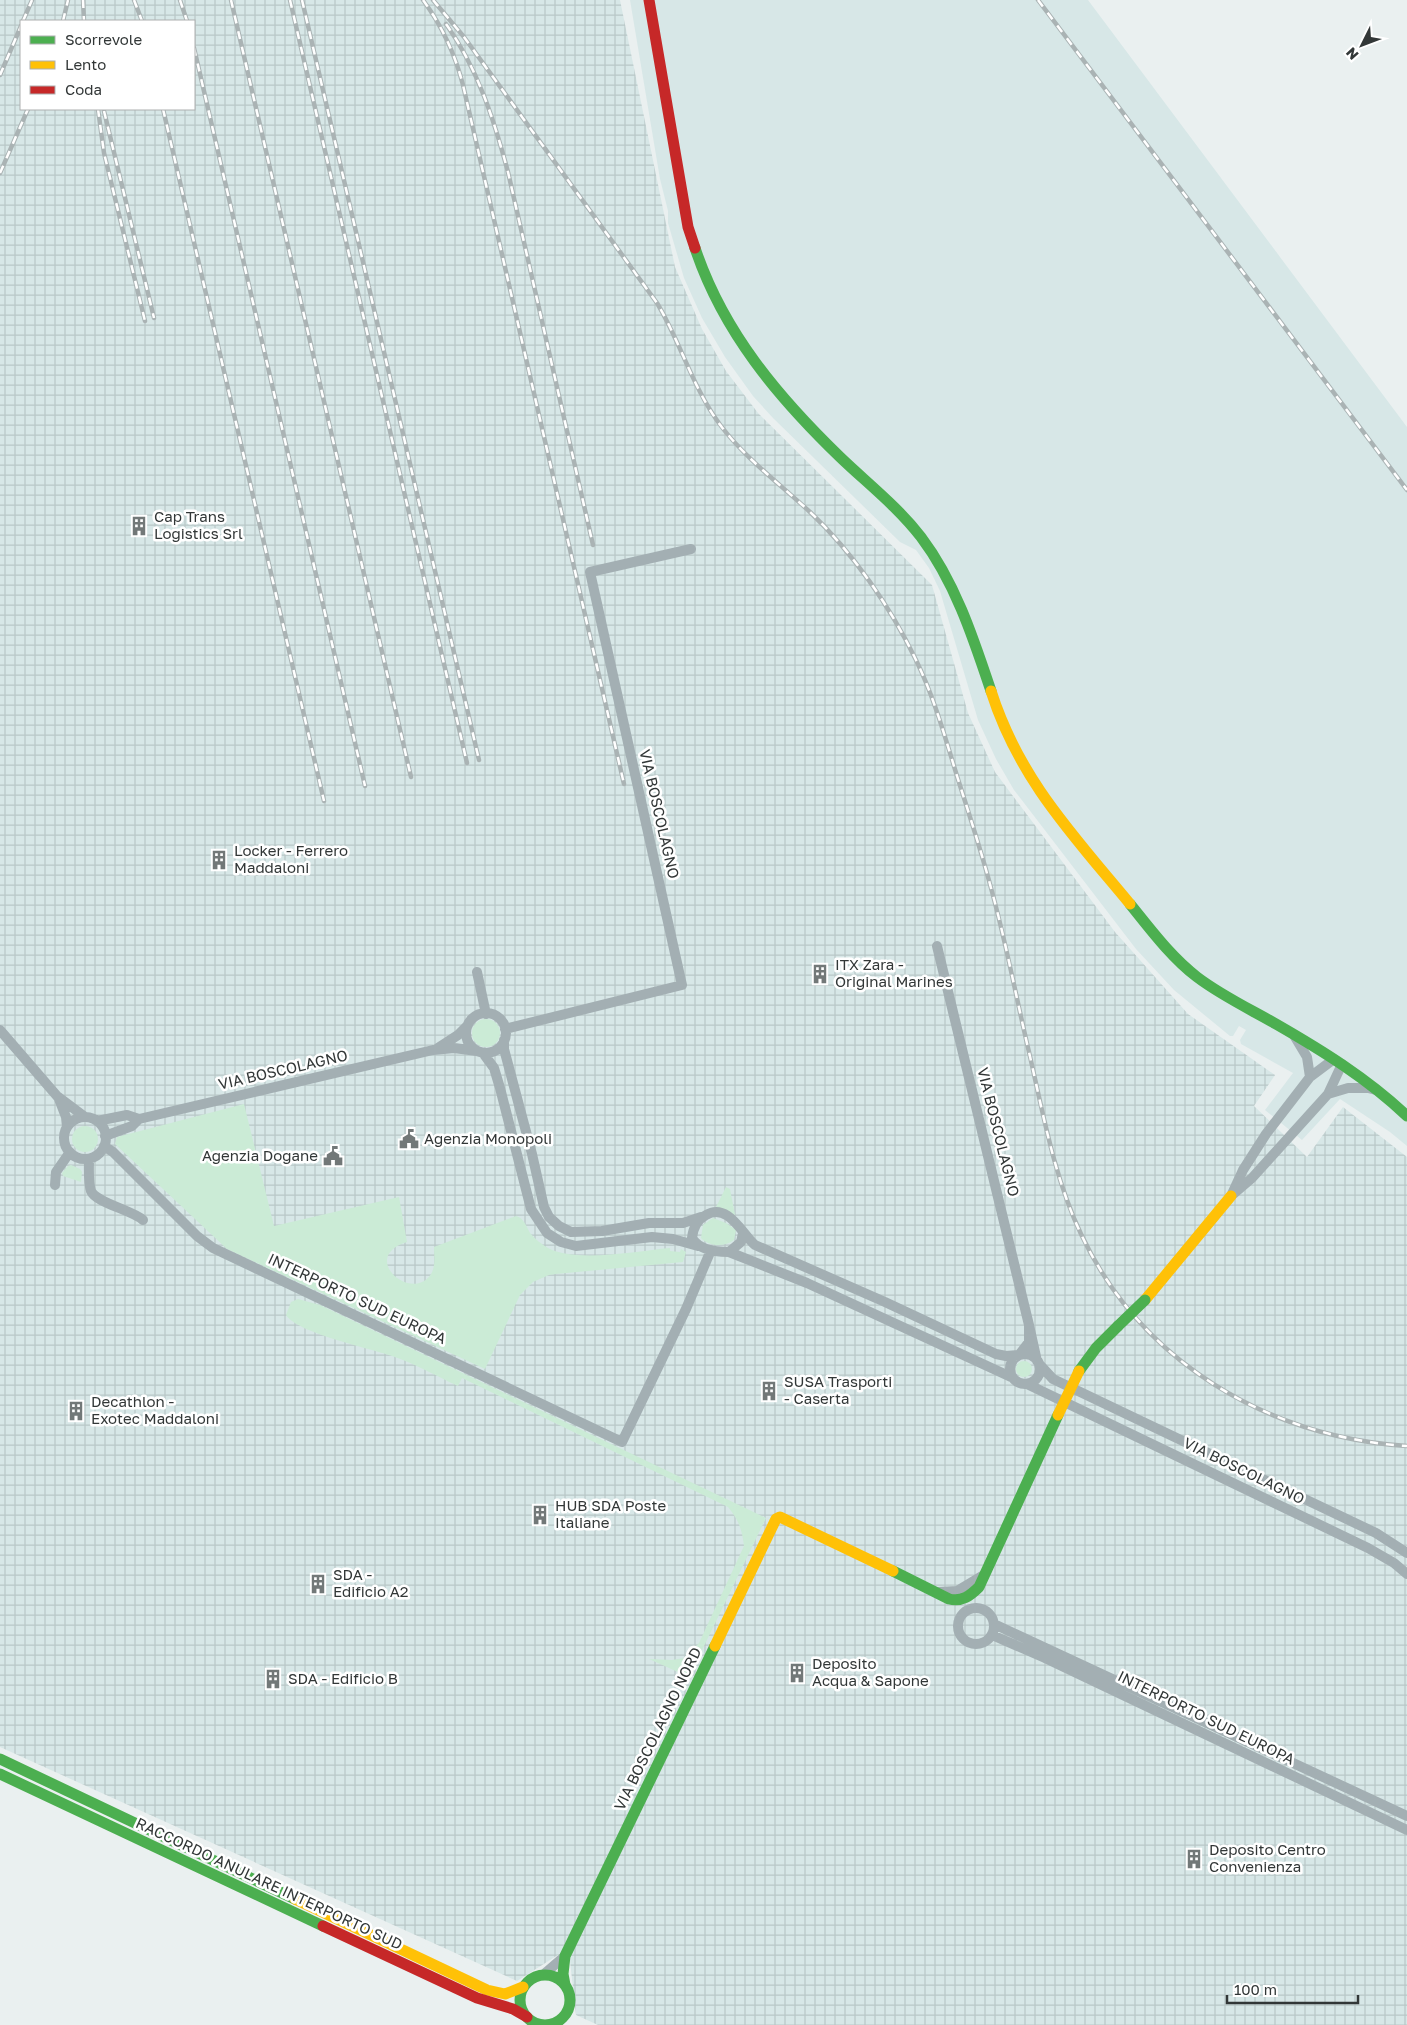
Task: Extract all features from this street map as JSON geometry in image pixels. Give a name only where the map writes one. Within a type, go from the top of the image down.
[{"type":"street","points":[[649,0],[688,226],[698,260],[734,337],[747,356],[787,404],[906,520],[931,551],[974,638],[1011,744],[1033,782],[1057,815],[1181,963],[1219,993],[1338,1061],[1388,1097],[1407,1116]]},
{"type":"street","name":"VIA BOSCOLAGNO","points":[[97,1121],[127,1115],[139,1119],[433,1050],[454,1048],[480,1052],[496,1050],[505,1034],[682,985],[590,572],[691,549]]},
{"type":"street","name":"VIA BOSCOLAGNO","points":[[937,946],[1038,1363]]},
{"type":"street","points":[[477,972],[486,1014],[501,1020],[505,1034]]},
{"type":"street","name":"VIA BOSCOLAGNO","points":[[433,1050],[447,1043],[477,1016],[486,1014]]},
{"type":"street","name":"VIA BOSCOLAGNO","points":[[468,1024],[466,1036],[472,1047],[480,1052],[494,1068],[531,1209],[547,1233],[561,1242],[576,1246],[652,1237],[673,1239],[711,1250],[729,1252],[816,1287],[1011,1377],[1020,1384],[1027,1384],[1368,1548],[1394,1563],[1407,1574]]},
{"type":"street","points":[[0,1030],[58,1096],[84,1117],[97,1121],[102,1126],[105,1141],[95,1156],[89,1159],[82,1159],[70,1152],[64,1140],[67,1127],[66,1117],[58,1096]]},
{"type":"street","name":"VIA BOSCOLAGNO","points":[[505,1034],[504,1049],[544,1207],[554,1221],[571,1232],[602,1231],[649,1223],[683,1223],[702,1218],[710,1213],[726,1215],[734,1220],[755,1245],[886,1302],[996,1354],[1006,1356],[1030,1355],[1053,1379],[1376,1533],[1407,1553]]},
{"type":"street","points":[[1293,1034],[1307,1057],[1310,1077]]},
{"type":"street","points":[[1231,1196],[1243,1170],[1276,1119],[1310,1077],[1338,1061]]},
{"type":"street","points":[[1231,1196],[1252,1178],[1328,1094],[1338,1061]]},
{"type":"street","points":[[1328,1094],[1348,1088],[1359,1088],[1379,1091],[1388,1097]]},
{"type":"street","points":[[67,1127],[72,1122],[84,1117]]},
{"type":"street","name":"VIA BOSCOLAGNO","points":[[105,1141],[132,1126],[139,1119]]},
{"type":"street","name":"INTERPORTO SUD EUROPA","points":[[105,1141],[113,1152],[197,1236],[213,1248],[622,1442],[686,1309],[711,1250]]},
{"type":"street","points":[[1257,1148],[1263,1145],[1268,1146],[1271,1150],[1270,1159]]},
{"type":"street","points":[[55,1185],[56,1172],[70,1152]]},
{"type":"street","points":[[89,1159],[90,1188],[95,1196],[137,1215],[143,1220]]},
{"type":"street","name":"VIA BOSCOLAGNO NORD","points":[[565,1985],[563,1974],[566,1956],[757,1555],[775,1521],[780,1517],[937,1592],[948,1600],[964,1599],[979,1587],[1079,1371],[1096,1348],[1145,1300],[1231,1196]]},
{"type":"street","points":[[698,1246],[692,1238],[693,1230],[702,1218]]},
{"type":"street","points":[[729,1252],[741,1242],[743,1233]]},
{"type":"street","name":"VIA BOSCOLAGNO","points":[[1011,1377],[1011,1362],[1029,1342],[1029,1325]]},
{"type":"street","points":[[1027,1384],[1037,1379],[1039,1375],[1038,1363]]},
{"type":"street","points":[[972,1608],[984,1609],[989,1613],[994,1624],[992,1635],[983,1643],[970,1644],[961,1636],[957,1625],[962,1614],[972,1608]]},
{"type":"street","name":"INTERPORTO SUD EUROPA","points":[[994,1624],[1407,1816]]},
{"type":"street","name":"INTERPORTO SUD EUROPA","points":[[992,1635],[1045,1658],[1407,1830]]},
{"type":"street","name":"RACCORDO ANULARE INTERPORTO SUD","points":[[0,1759],[487,1990],[506,1995],[514,1993],[529,1981],[544,1975]]},
{"type":"street","name":"RACCORDO ANULARE INTERPORTO SUD","points":[[0,1774],[468,1994],[500,2006],[513,2008],[542,2025],[558,2022],[568,2009]]},
{"type":"street","name":"VIA BOSCOLAGNO NORD","points":[[544,1975],[566,1956]]},
{"type":"street","points":[[544,1975],[559,1979],[565,1985],[570,2001],[568,2009],[572,2025]]},
{"type":"street","points":[[523,1987],[520,2003],[527,2017]]},
{"type":"shaded area","points":[[0,0],[620,0],[675,267],[702,329],[726,371],[758,413],[932,585],[968,713],[995,772],[1115,932],[1188,1014],[1275,1075],[1254,1106],[1307,1157],[1343,1107],[1407,1157],[1407,2025],[598,2025],[576,2015],[570,1961],[558,1955],[517,1981],[0,1747]]},
{"type":"shaded area","points":[[630,0],[1088,0],[1407,427],[1407,1146],[1390,1132],[1340,1099],[1302,1140],[1265,1110],[1293,1073],[1241,1044],[1240,1040],[1246,1030],[1239,1026],[1233,1036],[1230,1036],[1174,990],[1136,949],[1014,790],[996,759],[978,720],[940,591],[929,568],[916,550],[900,542],[773,418],[753,396],[725,357],[702,318],[684,278],[668,223],[668,211],[660,179]]},
{"type":"green space","points":[[486,1019],[496,1023],[500,1033],[496,1043],[486,1047],[476,1043],[472,1033],[476,1023]]},
{"type":"green space","points":[[244,1104],[274,1226],[399,1197],[407,1242],[393,1249],[387,1258],[388,1267],[402,1281],[412,1284],[423,1282],[431,1274],[434,1264],[434,1247],[516,1216],[523,1220],[530,1233],[538,1241],[548,1248],[560,1252],[574,1255],[607,1255],[670,1248],[670,1251],[680,1252],[681,1249],[686,1252],[683,1262],[556,1274],[533,1282],[520,1295],[485,1369],[227,1249],[115,1144],[117,1137]]},
{"type":"green space","points":[[85,1126],[94,1130],[98,1139],[94,1148],[85,1152],[76,1148],[72,1139],[76,1130]]},
{"type":"green space","points":[[71,1165],[82,1172],[81,1182],[63,1176],[62,1173]]},
{"type":"green space","points":[[726,1187],[730,1189],[735,1215],[727,1210],[716,1207]]},
{"type":"green space","points":[[713,1218],[726,1223],[736,1230],[734,1240],[726,1244],[717,1245],[708,1243],[701,1238],[703,1225]]},
{"type":"green space","points":[[298,1299],[320,1305],[766,1518],[689,1677],[649,1659],[672,1660],[684,1658],[699,1643],[744,1546],[739,1525],[728,1507],[462,1378],[458,1386],[400,1359],[304,1328],[293,1322],[286,1315],[291,1302]]},
{"type":"green space","points":[[1024,1361],[1032,1369],[1024,1377],[1016,1369]]},
{"type":"railway","points":[[23,20],[32,0]]},
{"type":"railway","points":[[63,20],[68,0]]},
{"type":"railway","points":[[83,0],[84,20]]},
{"type":"railway","points":[[134,0],[142,20]]},
{"type":"railway","points":[[180,0],[187,20]]},
{"type":"railway","points":[[231,0],[411,777]]},
{"type":"railway","points":[[290,0],[467,763]]},
{"type":"railway","points":[[302,0],[479,760]]},
{"type":"railway","points":[[423,0],[447,41],[463,85],[624,784]]},
{"type":"railway","points":[[433,0],[464,37],[657,303],[703,397],[721,426],[752,460],[810,512],[841,545],[869,581],[906,640],[934,703],[983,860],[1001,929],[1044,1121],[1063,1190],[1081,1234],[1107,1279],[1138,1320],[1174,1355],[1214,1385],[1259,1409],[1306,1427],[1356,1440],[1407,1446]]},
{"type":"railway","points":[[1038,0],[1407,490]]},
{"type":"railway","points":[[446,24],[467,59],[484,95],[503,153],[593,545]]},
{"type":"railway","points":[[0,75],[20,28]]},
{"type":"railway","points":[[195,52],[365,786]]},
{"type":"railway","points":[[0,173],[28,110]]},
{"type":"railway","points":[[98,110],[104,153],[145,321]]},
{"type":"railway","points":[[163,110],[324,801]]},
{"type":"railway","points":[[104,111],[154,318]]},
{"type":"traffic: fast","points":[[695,248],[721,308],[755,362],[774,387],[817,434],[902,515],[933,554],[944,572],[962,611],[991,691]]},
{"type":"traffic: fast","points":[[1130,904],[1170,952],[1197,977],[1345,1066],[1407,1116]]},
{"type":"traffic: fast","points":[[1118,1326],[1145,1300]]},
{"type":"traffic: fast","points":[[1079,1371],[1096,1348],[1118,1326]]},
{"type":"traffic: fast","points":[[893,1571],[949,1599],[962,1599],[976,1590],[1058,1415]]},
{"type":"traffic: fast","points":[[565,1985],[563,1974],[565,1956],[715,1646]]},
{"type":"traffic: fast","points":[[0,1759],[295,1899]]},
{"type":"traffic: fast","points":[[0,1774],[323,1926]]},
{"type":"traffic: fast","points":[[545,1975],[563,1982],[570,2000],[563,2018],[545,2025],[527,2018],[520,2000],[527,1982],[545,1975]]},
{"type":"traffic: slow","points":[[991,691],[1003,723],[1032,779],[1068,829],[1130,904]]},
{"type":"traffic: slow","points":[[1145,1300],[1231,1196]]},
{"type":"traffic: slow","points":[[1058,1415],[1079,1371]]},
{"type":"traffic: slow","points":[[715,1646],[776,1519],[780,1517],[893,1571]]},
{"type":"traffic: slow","points":[[295,1899],[487,1990],[505,1994],[523,1987]]},
{"type":"traffic: jam","points":[[649,0],[688,227],[695,248]]},
{"type":"traffic: jam","points":[[323,1926],[477,1998],[513,2009],[527,2017]]},
{"type":"place","name":"Cap Trans Logistics Srl","points":[[139,526]]},
{"type":"place","name":"Locker - Ferrero Maddaloni","points":[[219,860]]},
{"type":"place","name":"ITX Zara - Original Marines","points":[[820,974]]},
{"type":"place","name":"Agenzia Monopoli","points":[[409,1139]]},
{"type":"place","name":"Agenzia Dogane","points":[[333,1156]]},
{"type":"place","name":"SUSA Trasporti - Caserta","points":[[769,1391]]},
{"type":"place","name":"Decathlon - Exotec Maddaloni","points":[[76,1411]]},
{"type":"place","name":"HUB SDA Poste Italiane","points":[[540,1515]]},
{"type":"place","name":"SDA - Edificio A2","points":[[318,1584]]},
{"type":"place","name":"Deposito Acqua & Sapone","points":[[797,1673]]},
{"type":"place","name":"SDA - Edificio B","points":[[273,1679]]},
{"type":"place","name":"Deposito Centro Convenienza","points":[[1194,1859]]}]
